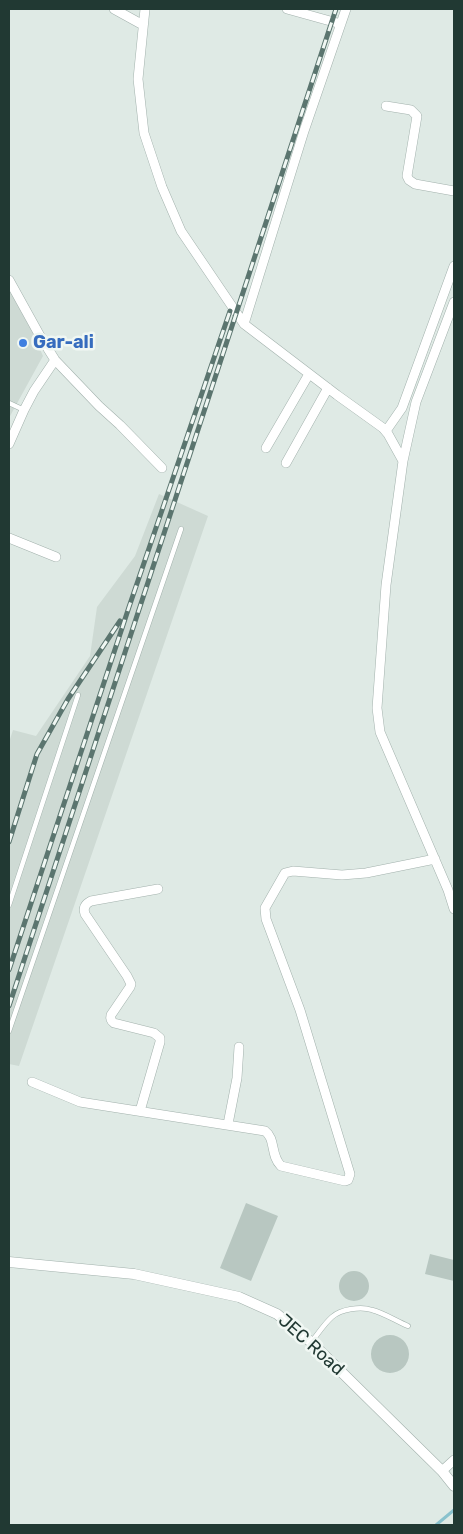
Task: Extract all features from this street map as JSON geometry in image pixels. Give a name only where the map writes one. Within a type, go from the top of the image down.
[{"type":"street","points":[[114,9],[143,25]]},
{"type":"street","points":[[145,9],[138,79],[144,133],[162,187],[181,231],[244,324],[386,431],[404,461]]},
{"type":"street","points":[[287,9],[320,13],[340,24]]},
{"type":"street","points":[[244,324],[304,131],[346,9]]},
{"type":"street","points":[[386,106],[411,110],[417,116],[407,176],[409,180],[415,184],[454,191]]},
{"type":"street","points":[[386,431],[402,408],[454,266]]},
{"type":"street","points":[[9,280],[55,360],[162,468]]},
{"type":"street","points":[[454,302],[416,402],[404,461],[386,585],[377,708],[380,732],[448,890],[454,909]]},
{"type":"street","points":[[9,444],[34,391],[55,360]]},
{"type":"street","points":[[266,448],[309,374]]},
{"type":"street","points":[[286,463],[328,388]]},
{"type":"street","points":[[9,538],[56,557]]},
{"type":"street","points":[[32,1082],[80,1102],[259,1129],[271,1137],[276,1162],[281,1166],[348,1180],[350,1174],[318,1064],[266,919],[265,908],[285,873],[293,870],[342,875],[366,873],[435,859]]},
{"type":"street","points":[[140,1111],[160,1038],[154,1033],[111,1021],[111,1015],[131,984],[128,976],[84,910],[87,903],[91,901],[158,889]]},
{"type":"street","points":[[228,1124],[237,1078],[239,1047]]},
{"type":"street","name":"JEC Road","points":[[9,1262],[134,1274],[239,1297],[277,1314],[312,1342],[442,1471],[454,1486]]},
{"type":"street","points":[[442,1471],[454,1460]]},
{"type":"lane","points":[[9,403],[24,410]]},
{"type":"lane","points":[[9,1031],[181,528]]},
{"type":"lane","points":[[9,905],[78,695]]},
{"type":"lane","points":[[312,1342],[330,1318],[337,1313],[348,1310],[367,1308],[408,1326]]},
{"type":"shaded area","name":"Gar-ali","points":[[9,287],[43,356],[9,418]]},
{"type":"shaded area","points":[[159,494],[208,516],[19,1066],[9,1064],[9,742],[13,730],[36,736],[90,656],[97,607],[135,556]]},
{"type":"building","points":[[246,1203],[278,1216],[251,1281],[220,1268]]},
{"type":"building","points":[[430,1254],[454,1260],[454,1281],[425,1274]]},
{"type":"building","points":[[354,1271],[365,1275],[369,1286],[365,1297],[354,1301],[343,1297],[339,1286],[343,1275]]},
{"type":"building","points":[[390,1335],[404,1340],[409,1354],[404,1368],[390,1373],[376,1368],[371,1354],[376,1340]]},
{"type":"waterway","points":[[436,1525],[454,1510]]},
{"type":"railway","points":[[9,1006],[336,9]]},
{"type":"railway","points":[[9,970],[129,607],[230,311]]},
{"type":"railway","points":[[9,842],[37,754],[68,699],[120,621]]},
{"type":"place","name":"Gar-ali","points":[[23,343]]}]
